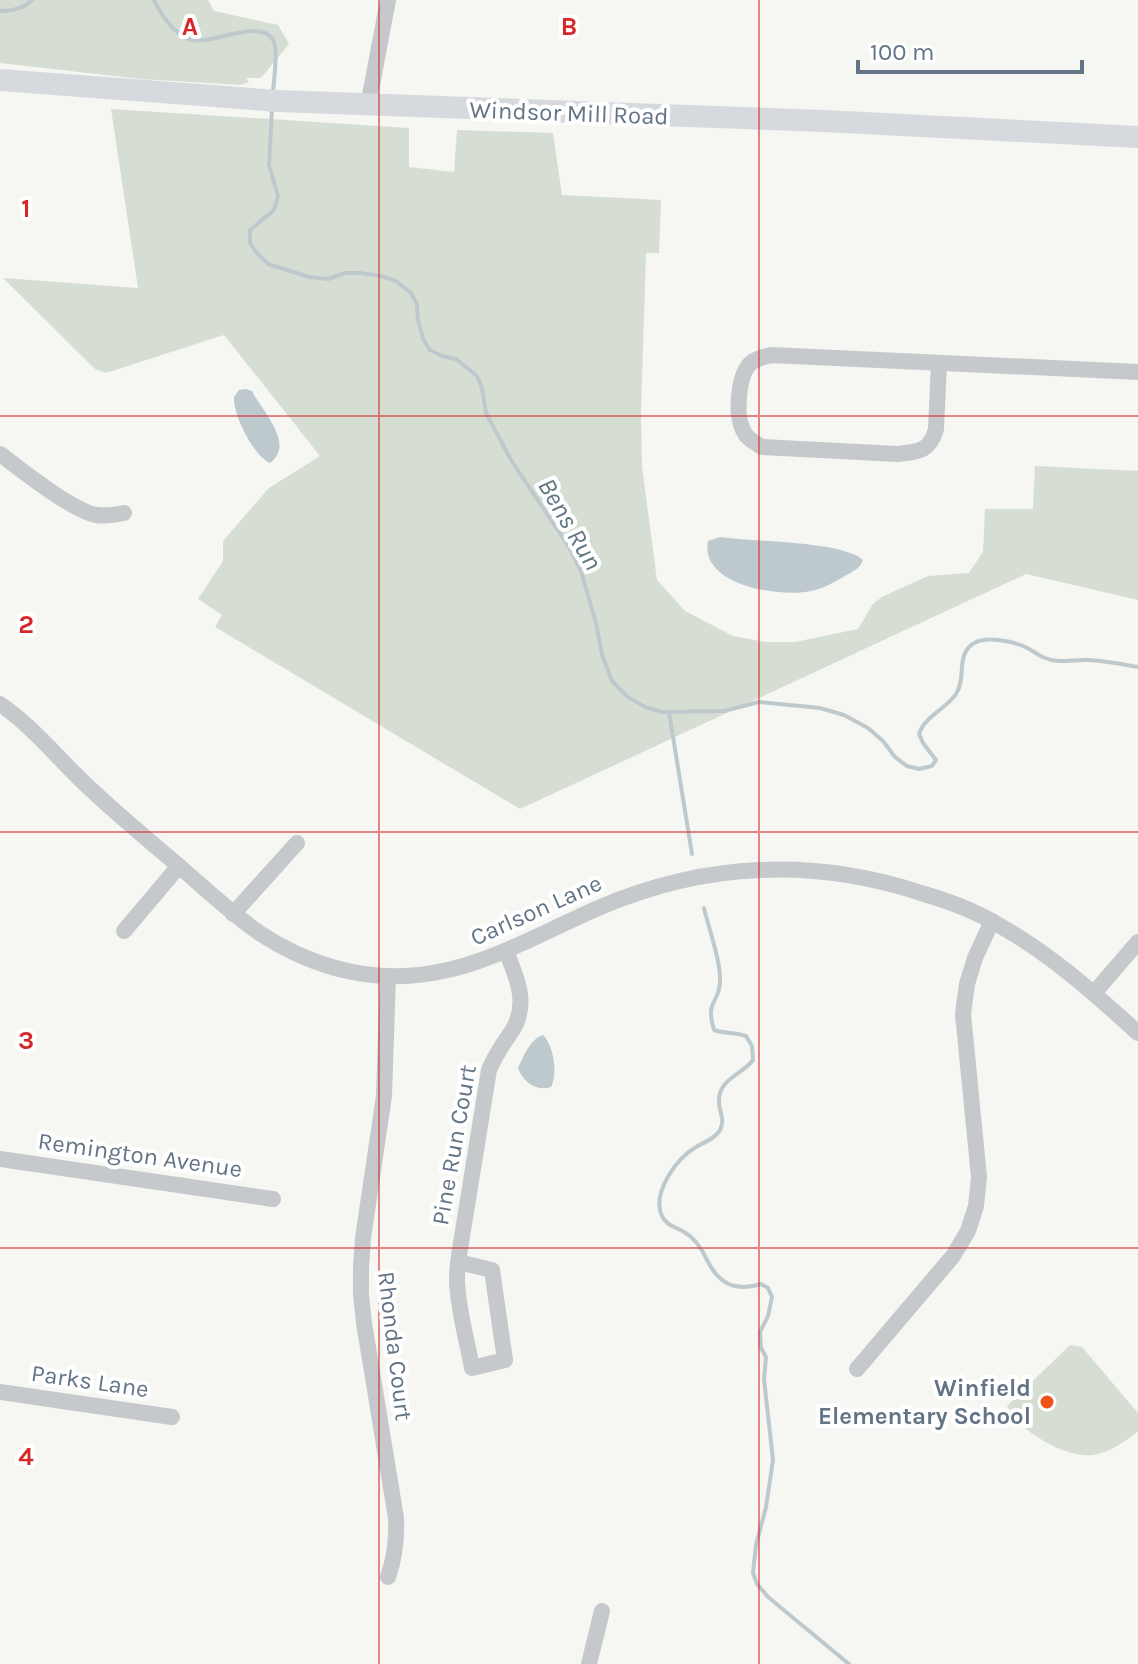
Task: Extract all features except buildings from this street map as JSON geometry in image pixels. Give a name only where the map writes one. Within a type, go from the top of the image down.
[{"type":"main road","name":"Windsor Mill Road","points":[[0,80],[368,106],[824,121],[1138,137]]},
{"type":"street","points":[[368,106],[388,0]]},
{"type":"street","points":[[939,363],[936,429],[933,439],[918,452],[897,454],[762,447],[751,441],[739,421],[740,381],[745,369],[755,359],[771,355],[1138,372]]},
{"type":"street","points":[[0,454],[74,505],[93,514],[111,516],[124,513]]},
{"type":"street","name":"Carlson Lane","points":[[0,704],[20,718],[103,801],[233,914],[267,939],[301,958],[340,969],[388,976],[452,970],[483,961],[627,896],[703,877],[753,870],[803,869],[850,874],[896,885],[947,901],[992,921],[1094,993],[1138,1033]]},
{"type":"street","points":[[233,914],[297,843]]},
{"type":"street","points":[[124,931],[179,866]]},
{"type":"street","points":[[857,1369],[953,1256],[968,1231],[976,1206],[979,1177],[963,1014],[975,958],[992,921]]},
{"type":"street","points":[[1094,993],[1138,942]]},
{"type":"street","name":"Pine Run Court","points":[[458,1262],[492,1270],[505,1360],[472,1368],[458,1293],[458,1262],[489,1070],[500,1046],[513,1030],[521,1007],[519,982],[506,951]]},
{"type":"street","name":"Rhonda Court","points":[[388,976],[384,1096],[361,1267],[364,1323],[396,1518],[397,1539],[388,1577]]},
{"type":"street","name":"Remington Avenue","points":[[0,1159],[273,1199]]},
{"type":"street","name":"Parks Lane","points":[[0,1392],[172,1417]]},
{"type":"street","points":[[589,1664],[602,1611]]},
{"type":"shaded area","points":[[0,0],[208,0],[214,11],[278,25],[289,44],[261,78],[246,78],[249,82],[241,85],[140,79],[0,63]]},
{"type":"shaded area","points":[[111,109],[409,128],[409,167],[454,172],[457,130],[553,133],[562,195],[661,200],[659,253],[646,253],[641,412],[642,466],[657,580],[685,611],[733,636],[766,642],[795,642],[858,629],[873,604],[882,597],[928,576],[969,573],[983,552],[985,509],[1033,509],[1035,466],[1138,471],[1138,600],[1026,574],[520,809],[215,627],[222,615],[198,599],[223,561],[223,541],[269,488],[320,456],[224,335],[106,373],[95,369],[3,278],[138,288]]},
{"type":"shaded area","points":[[239,390],[252,391],[278,437],[277,455],[270,463],[257,452],[237,414],[234,397]]},
{"type":"shaded area","points":[[720,537],[836,549],[863,560],[853,571],[815,590],[797,593],[762,590],[728,578],[716,568],[709,556],[708,541]]},
{"type":"shaded area","points":[[543,1035],[550,1046],[554,1068],[551,1087],[546,1088],[531,1085],[518,1068],[531,1044]]},
{"type":"shaded area","points":[[1070,1345],[1082,1347],[1138,1413],[1138,1431],[1099,1454],[1083,1455],[1052,1446],[1016,1420],[1007,1406]]},
{"type":"waterway","points":[[0,11],[17,9],[32,0]]},
{"type":"waterway","name":"Bens Run","points":[[154,0],[174,29],[192,40],[249,31],[268,35],[274,42],[276,52],[273,92]]},
{"type":"waterway","name":"Bens Run","points":[[272,108],[269,165],[278,196],[274,210],[250,230],[250,243],[268,264],[309,277],[328,279],[345,273],[381,276],[396,281],[411,293],[417,304],[423,339],[430,350],[456,359],[477,376],[486,413],[511,460],[569,547],[581,571],[602,655],[612,681],[628,697],[662,712],[724,711],[759,702],[820,708],[844,715],[868,728],[895,757],[907,766],[919,769],[932,766],[936,760],[919,734],[926,722],[956,694],[965,654],[974,643],[999,640],[1023,646],[1050,660],[1094,660],[1138,667]]},
{"type":"waterway","points":[[669,712],[692,854]]},
{"type":"waterway","points":[[704,908],[720,974],[711,1013],[714,1030],[746,1036],[752,1046],[753,1060],[723,1087],[719,1100],[720,1130],[674,1167],[660,1195],[659,1205],[663,1218],[695,1241],[723,1280],[743,1287],[761,1284],[768,1288],[772,1297],[760,1332],[761,1348],[766,1357],[764,1379],[773,1460],[753,1573],[757,1584],[768,1597],[849,1664]]},
{"type":"place","name":"Winfield Elementary School","points":[[1047,1402]]}]
